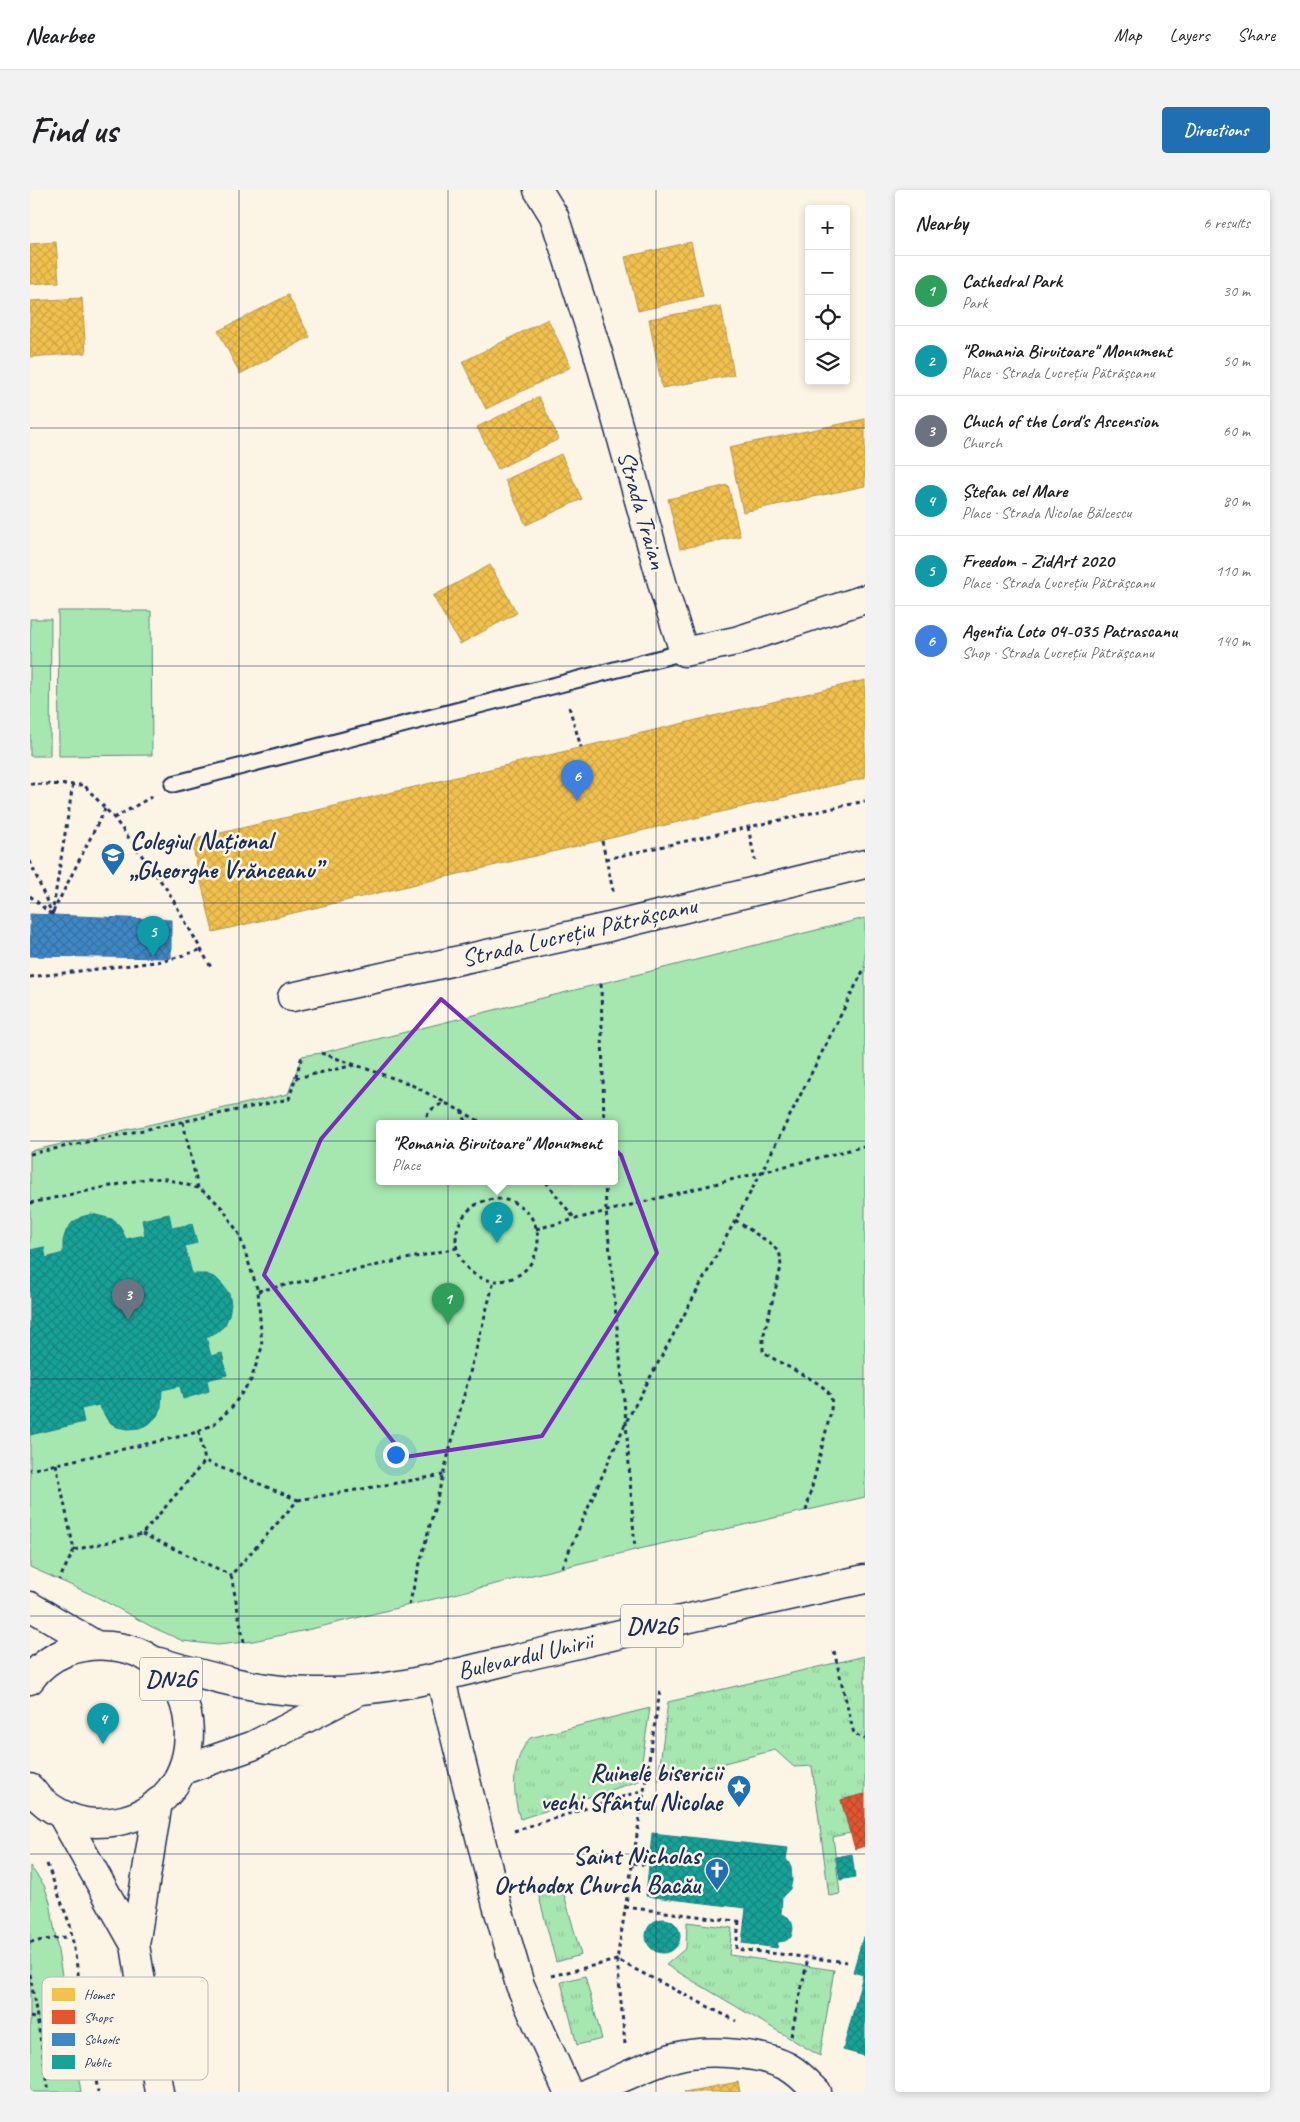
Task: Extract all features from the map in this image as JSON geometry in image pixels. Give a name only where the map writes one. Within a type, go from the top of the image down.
[{"type":"street","name":"Strada Traian","points":[[538,190],[554,216],[597,350],[665,593],[684,652]]},
{"type":"street","points":[[684,652],[736,641],[865,599]]},
{"type":"street","name":"Strada Lucrețiu Pătrășcanu","points":[[292,997],[609,927],[865,864]]},
{"type":"street","name":"Bulevardul Unirii","points":[[152,1660],[230,1683],[276,1690],[315,1692],[359,1691],[440,1676],[865,1578]]},
{"type":"street","points":[[30,1606],[40,1610],[94,1644]]},
{"type":"street","name":"DN2G","points":[[30,1680],[37,1670],[63,1652],[94,1644],[124,1647],[152,1660],[174,1682],[187,1710],[190,1740],[183,1770],[172,1788],[158,1802],[136,1816],[112,1823],[86,1822],[62,1815],[32,1796]]},
{"type":"street","points":[[440,1676],[497,1905],[520,1985],[568,2092]]},
{"type":"street","name":"Bulevardul Unirii","points":[[183,1770],[252,1746],[359,1691]]},
{"type":"street","points":[[140,1977],[135,1945],[158,1802]]},
{"type":"street","points":[[62,1815],[135,1945]]},
{"type":"street","points":[[589,2092],[676,2057],[716,2052],[752,2055],[787,2067],[817,2092]]},
{"type":"lane","points":[[173,784],[684,652]]},
{"type":"path","points":[[562,683],[581,747]]},
{"type":"path","points":[[30,784],[84,785],[114,818],[168,891],[212,969]]},
{"type":"path","points":[[52,915],[73,784]]},
{"type":"path","points":[[114,818],[173,784]]},
{"type":"path","points":[[606,859],[865,801]]},
{"type":"path","points":[[52,915],[105,809]]},
{"type":"path","points":[[748,827],[756,863]]},
{"type":"path","points":[[602,841],[614,895]]},
{"type":"path","points":[[30,861],[52,915]]},
{"type":"path","points":[[30,896],[52,915]]},
{"type":"path","points":[[30,977],[164,961],[200,950]]},
{"type":"path","points":[[562,1567],[626,1422],[762,1171],[865,967]]},
{"type":"path","points":[[601,984],[604,1120]]},
{"type":"path","points":[[321,1053],[410,1084],[479,1120]]},
{"type":"path","points":[[30,1154],[289,1099],[302,1056]]},
{"type":"path","points":[[295,1078],[357,1065]]},
{"type":"path","points":[[425,1120],[431,1109],[445,1104],[452,1105]]},
{"type":"path","points":[[458,1108],[463,1113],[466,1120]]},
{"type":"path","points":[[183,1122],[198,1188]]},
{"type":"path","points":[[536,1229],[865,1146]]},
{"type":"path","points":[[30,1203],[149,1178],[166,1179],[198,1188],[209,1195],[223,1209],[239,1234],[258,1291],[262,1347],[251,1380],[232,1407],[214,1424],[191,1434],[30,1470]]},
{"type":"path","points":[[548,1185],[575,1219]]},
{"type":"path","points":[[605,1185],[635,1550]]},
{"type":"path","points":[[493,1199],[508,1200],[520,1206],[530,1216],[536,1229],[537,1249],[535,1255],[528,1266],[519,1274],[507,1279],[494,1281],[482,1278],[470,1271],[462,1262],[457,1248],[456,1235],[460,1221],[468,1210],[480,1203],[493,1199]]},
{"type":"path","points":[[735,1220],[773,1245],[780,1255],[781,1267],[763,1338],[763,1351],[772,1359],[815,1382],[830,1395],[832,1405],[830,1415],[806,1510]]},
{"type":"path","points":[[258,1291],[457,1248]]},
{"type":"path","points":[[409,1605],[494,1281]]},
{"type":"path","points":[[199,1430],[205,1462]]},
{"type":"path","points":[[205,1462],[298,1500],[443,1475]]},
{"type":"path","points":[[74,1550],[142,1534],[205,1462]]},
{"type":"path","points":[[56,1464],[74,1550],[59,1580]]},
{"type":"path","points":[[231,1575],[298,1500]]},
{"type":"path","points":[[142,1534],[231,1575]]},
{"type":"path","points":[[231,1575],[244,1642]]},
{"type":"path","points":[[834,1651],[854,1734],[865,1739]]},
{"type":"path","points":[[626,2054],[617,1960],[660,1691]]},
{"type":"path","points":[[514,1831],[644,1790]]},
{"type":"path","points":[[633,1863],[649,1865]]},
{"type":"path","points":[[47,1864],[70,1925],[79,1977]]},
{"type":"path","points":[[625,1907],[744,1922]]},
{"type":"path","points":[[739,1921],[736,1949],[847,1962]]},
{"type":"path","points":[[30,1942],[66,1937]]},
{"type":"path","points":[[791,2039],[808,1958]]},
{"type":"path","points":[[551,1976],[617,1960],[738,2022]]},
{"type":"path","points":[[30,1974],[42,2049]]},
{"type":"path","points":[[30,2017],[38,2019]]},
{"type":"highlighted area","points":[[441,999],[621,1155],[657,1253],[542,1436],[405,1457],[264,1275],[321,1139]]},
{"type":"green space","points":[[58,611],[151,611],[152,755],[59,756]]},
{"type":"green space","points":[[30,619],[51,619],[50,756],[30,756]]},
{"type":"green space","points":[[865,918],[865,1497],[635,1550],[307,1630],[253,1641],[218,1645],[183,1641],[152,1627],[95,1596],[30,1567],[30,1151],[288,1094],[302,1056],[321,1053]]},
{"type":"green space","points":[[865,1656],[865,1794],[841,1800],[850,1833],[833,1837],[840,1894],[829,1896],[812,1766],[794,1767],[775,1750],[658,1780],[668,1702]]},
{"type":"green space","points":[[650,1708],[639,1781],[520,1819],[515,1788],[516,1767],[519,1757],[530,1738]]},
{"type":"green space","points":[[30,1866],[44,1885],[50,1902],[62,1977],[42,1977],[42,2080],[79,2080],[81,2092],[30,2092]]},
{"type":"green space","points":[[562,1887],[581,1955],[556,1962],[538,1893]]},
{"type":"green space","points":[[687,1922],[732,1928],[729,1955],[834,1970],[820,2056],[666,1965],[686,1948]]},
{"type":"green space","points":[[585,1976],[602,2039],[577,2045],[561,1982]]},
{"type":"building: Homes","points":[[56,242],[59,282],[30,284],[30,244]]},
{"type":"building: Homes","points":[[691,242],[703,296],[638,311],[625,257]]},
{"type":"building: Homes","points":[[288,295],[310,337],[240,374],[218,331]]},
{"type":"building: Homes","points":[[82,298],[86,353],[30,357],[30,301]]},
{"type":"building: Homes","points":[[721,306],[734,375],[662,388],[649,319]]},
{"type":"building: Homes","points":[[548,319],[571,367],[486,409],[462,362]]},
{"type":"building: Homes","points":[[539,397],[559,439],[498,469],[477,427]]},
{"type":"building: Homes","points":[[865,419],[865,486],[743,512],[729,447]]},
{"type":"building: Homes","points":[[561,454],[582,499],[526,525],[505,480]]},
{"type":"building: Homes","points":[[728,485],[740,536],[680,549],[668,499]]},
{"type":"building: Homes","points":[[490,565],[517,613],[460,644],[433,596]]},
{"type":"building: Homes","points":[[865,680],[865,778],[213,932],[191,840]]},
{"type":"building: Homes","points":[[738,2082],[740,2092],[684,2092]]},
{"type":"building: Shops","points":[[865,1794],[865,1846],[855,1849],[841,1800]]},
{"type":"building: Schools","points":[[30,914],[171,920],[171,958],[30,956]]},
{"type":"building: Public","points":[[92,1214],[112,1219],[120,1226],[126,1239],[145,1235],[142,1220],[169,1214],[172,1228],[192,1224],[197,1243],[185,1246],[192,1274],[206,1274],[216,1278],[229,1294],[231,1304],[225,1325],[217,1332],[206,1337],[211,1356],[222,1353],[227,1375],[207,1380],[209,1391],[183,1399],[180,1386],[162,1390],[161,1407],[157,1416],[149,1424],[139,1428],[117,1427],[108,1421],[99,1405],[81,1409],[84,1422],[30,1435],[30,1250],[44,1247],[46,1258],[63,1253],[63,1241],[66,1231],[72,1223],[81,1217]]},
{"type":"building: Public","name":"Saint Nicholas Orthodox Church Bacău","points":[[652,1833],[788,1848],[786,1859],[791,1866],[792,1881],[790,1889],[782,1897],[781,1914],[788,1917],[792,1923],[791,1937],[785,1941],[778,1942],[777,1948],[742,1943],[746,1908],[646,1896]]},
{"type":"building: Public","points":[[852,1854],[855,1877],[840,1880],[836,1857]]},
{"type":"building: Public","points":[[663,1919],[675,1924],[680,1936],[675,1948],[663,1953],[651,1948],[646,1936],[651,1924]]},
{"type":"building: Public","points":[[863,1937],[865,1938],[865,2056],[843,2050],[863,1975],[853,1972]]},
{"type":"place","name":"Agentia Loto 04-035 Patrascanu","points":[[577,801]]},
{"type":"place","name":"Colegiul Național „Gheorghe Vrănceanu”","points":[[113,876]]},
{"type":"place","name":"Freedom - ZidArt 2020","points":[[153,957]]},
{"type":"place","name":"\"Romania Biruitoare\" Monument","points":[[497,1243]]},
{"type":"place","name":"Chuch of the Lord's Ascension","points":[[128,1320]]},
{"type":"place","name":"Cathedral Park","points":[[448,1324]]},
{"type":"place","name":"Ștefan cel Mare","points":[[103,1744]]},
{"type":"place","name":"Ruinele bisericii vechi Sfântul Nicolae","points":[[739,1808]]},
{"type":"place","name":"Saint Nicholas Orthodox Church Bacău","points":[[717,1891]]}]
